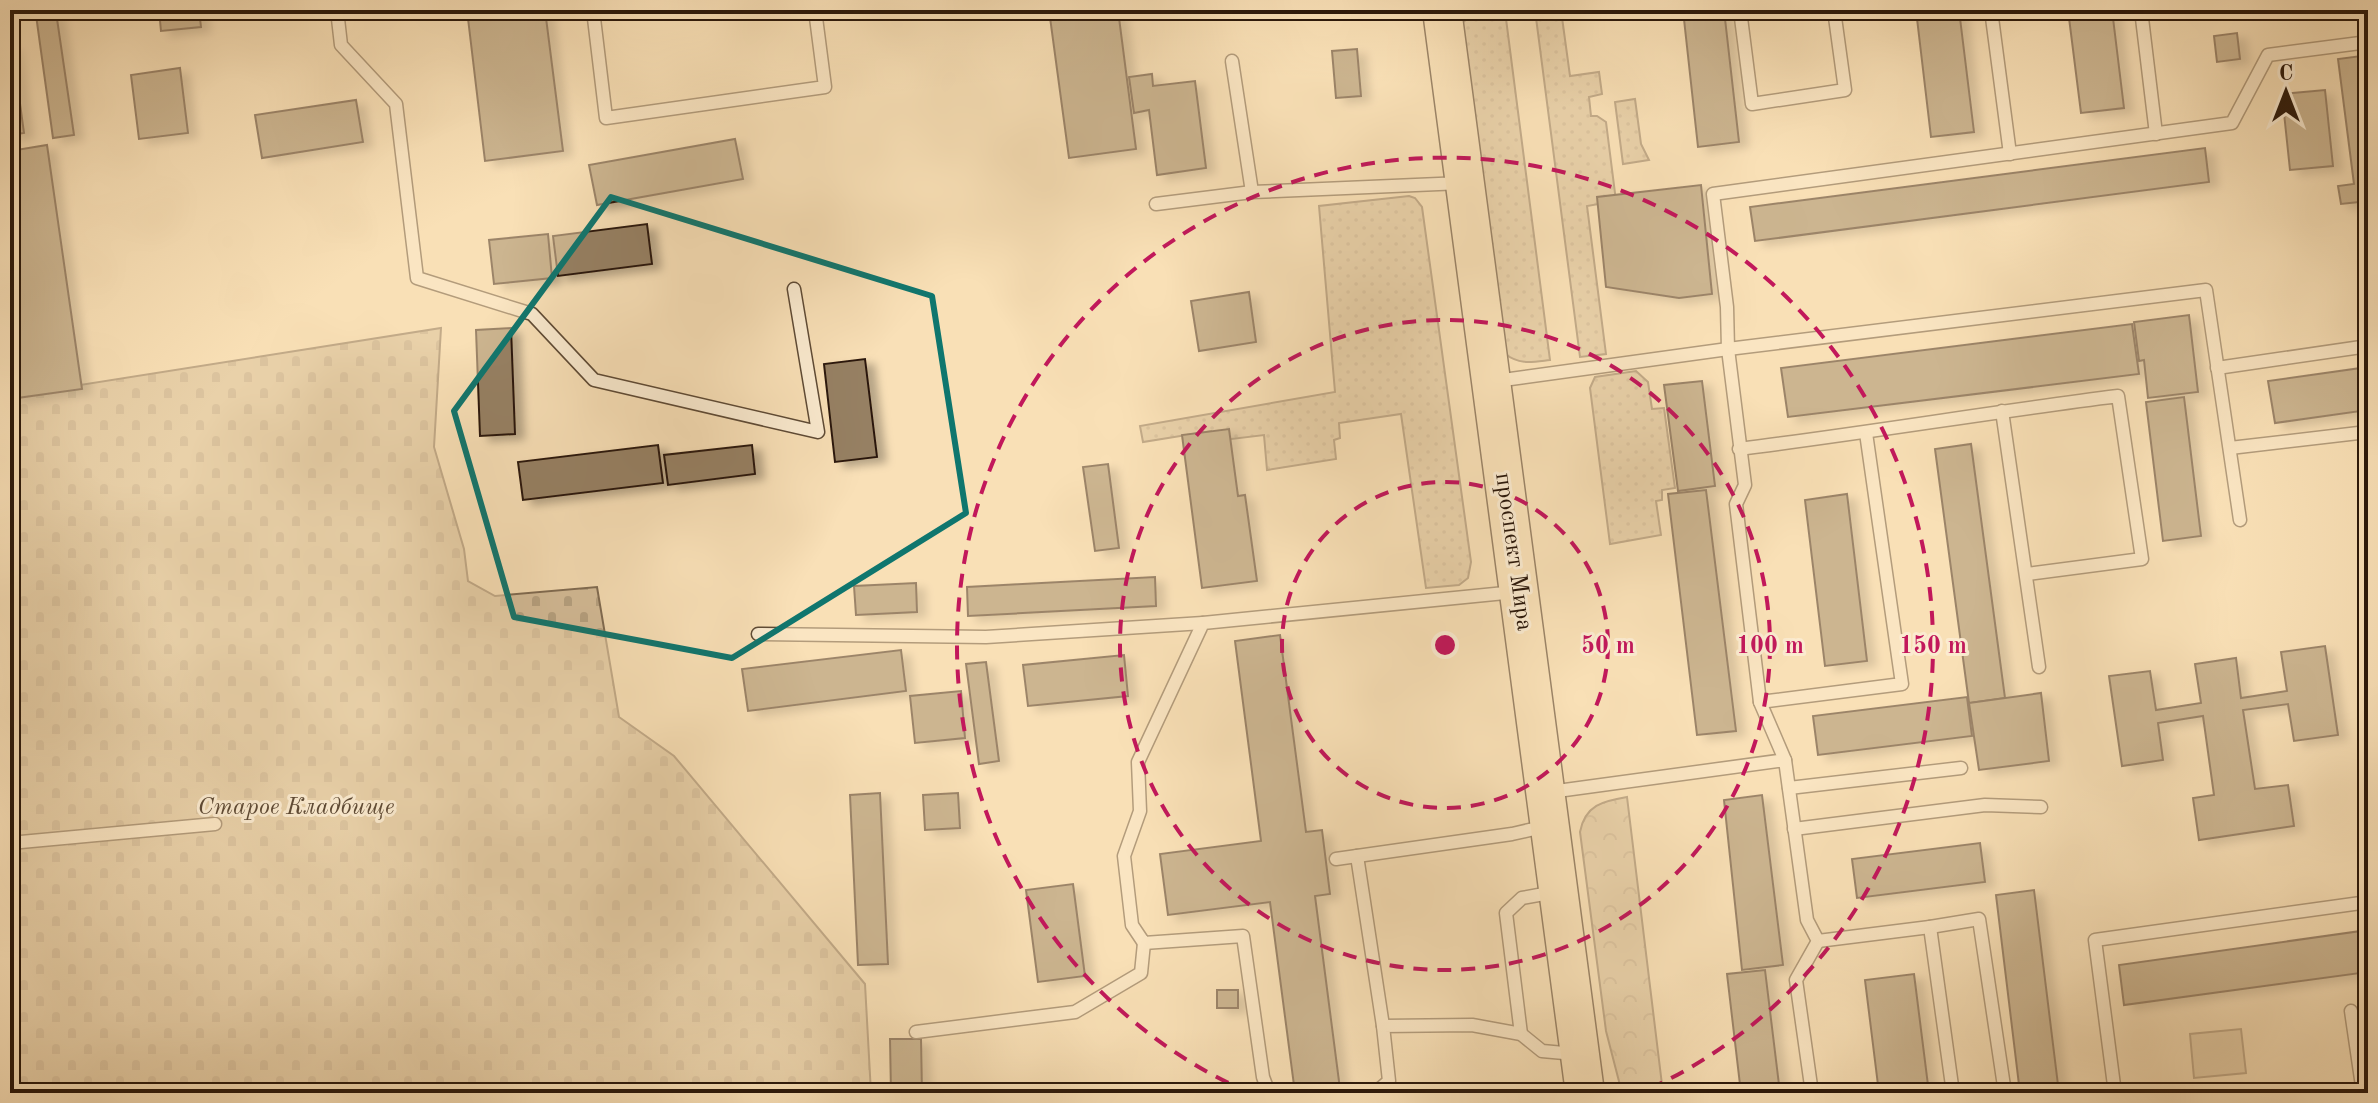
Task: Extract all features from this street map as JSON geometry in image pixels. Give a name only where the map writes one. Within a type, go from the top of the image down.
[{"type":"main road","name":"проспект Мира","points":[[1442,10],[1585,1093]]},
{"type":"lane","points":[[337,10],[341,45],[396,104],[417,278],[532,314],[594,380],[818,432],[794,289]]},
{"type":"lane","points":[[593,10],[606,118],[825,87],[815,10]]},
{"type":"lane","points":[[1740,10],[1752,104],[1845,90],[1834,10]]},
{"type":"lane","points":[[1991,10],[2010,154]]},
{"type":"lane","points":[[2141,10],[2156,134]]},
{"type":"lane","points":[[1818,941],[1807,920],[1785,760],[1760,702],[1736,504],[1745,485],[1713,194],[2232,123],[2268,55],[2368,42]]},
{"type":"lane","points":[[1232,61],[1252,192]]},
{"type":"lane","points":[[1156,204],[1252,192],[1465,183]]},
{"type":"lane","points":[[1490,382],[2206,290],[2240,520]]},
{"type":"lane","points":[[2217,368],[2368,346]]},
{"type":"lane","points":[[1739,449],[2118,396],[2142,559],[2027,574]]},
{"type":"lane","points":[[2002,411],[2039,667]]},
{"type":"lane","points":[[2230,448],[2367,432]]},
{"type":"lane","points":[[1760,702],[1902,684],[1866,433]]},
{"type":"lane","points":[[758,634],[986,637],[1203,623],[1519,591]]},
{"type":"lane","points":[[916,1032],[1075,1012],[1141,973],[1144,943],[1132,925],[1124,856],[1140,811],[1138,762],[1203,623]]},
{"type":"lane","points":[[1336,859],[1512,834],[1548,809],[1785,760]]},
{"type":"lane","points":[[1789,788],[1961,768]]},
{"type":"lane","points":[[1794,829],[1985,805],[2041,807]]},
{"type":"lane","points":[[10,843],[215,824]]},
{"type":"lane","points":[[1357,856],[1389,1081],[1375,1093]]},
{"type":"lane","points":[[1521,1034],[1506,913],[1522,898],[1558,891]]},
{"type":"lane","points":[[2115,1093],[2095,940],[2368,902]]},
{"type":"lane","points":[[1818,941],[1979,919],[2005,1093]]},
{"type":"lane","points":[[1930,927],[1953,1093]]},
{"type":"lane","points":[[1144,943],[1243,936],[1263,1077],[1269,1093]]},
{"type":"lane","points":[[1812,1093],[1796,980],[1818,941]]},
{"type":"lane","points":[[2351,1011],[2363,1093]]},
{"type":"lane","points":[[1383,1026],[1472,1025],[1521,1034],[1542,1051],[1580,1055]]},
{"type":"highlighted area","points":[[611,197],[932,296],[966,513],[732,658],[514,617],[454,411]]},
{"type":"green space","points":[[1535,10],[1561,10],[1570,76],[1599,72],[1602,94],[1589,97],[1591,116],[1606,122],[1616,201],[1587,206],[1606,354],[1580,357]]},
{"type":"green space","points":[[1505,11],[1550,360],[1521,361],[1505,354],[1462,23],[1471,16]]},
{"type":"green space","points":[[1635,99],[1641,144],[1649,160],[1623,164],[1615,102]]},
{"type":"green space","points":[[1409,196],[1422,207],[1471,562],[1468,578],[1459,585],[1426,588],[1401,414],[1339,423],[1340,438],[1334,440],[1336,459],[1267,470],[1264,435],[1215,441],[1211,431],[1143,442],[1140,426],[1335,392],[1319,206]]},
{"type":"green space","name":"Старое Кладбище","points":[[441,328],[434,447],[464,549],[468,581],[495,596],[597,587],[619,717],[674,756],[865,984],[871,1093],[10,1093],[10,396]]},
{"type":"green space","points":[[1636,371],[1648,382],[1652,409],[1664,408],[1675,488],[1662,490],[1662,500],[1656,501],[1661,535],[1610,544],[1590,388],[1595,377]]},
{"type":"green space","points":[[1627,797],[1663,1093],[1622,1093],[1606,1031],[1580,832],[1586,816],[1596,806]]},
{"type":"green space","points":[[2241,1029],[2246,1073],[2194,1078],[2190,1034]]},
{"type":"building","points":[[159,10],[199,10],[201,27],[161,31]]},
{"type":"building","points":[[467,10],[545,10],[563,151],[485,161]]},
{"type":"building","points":[[1049,10],[1118,10],[1136,149],[1069,158]]},
{"type":"building","points":[[1683,10],[1724,10],[1739,142],[1698,147]]},
{"type":"building","points":[[1916,10],[1959,10],[1974,132],[1931,137]]},
{"type":"building","points":[[2068,10],[2112,10],[2124,108],[2081,113]]},
{"type":"building","points":[[56,12],[74,135],[53,138],[36,15]]},
{"type":"building","points":[[2237,33],[2240,59],[2217,62],[2214,36]]},
{"type":"building","points":[[10,46],[24,133],[10,135]]},
{"type":"building","points":[[1357,49],[1361,96],[1336,98],[1332,51]]},
{"type":"building","points":[[2361,56],[2368,113],[2368,201],[2341,204],[2338,186],[2354,184],[2338,59]]},
{"type":"building","points":[[180,68],[188,133],[139,139],[131,75]]},
{"type":"building","points":[[1152,74],[1153,86],[1195,81],[1206,168],[1157,175],[1149,110],[1134,113],[1129,77]]},
{"type":"building","points":[[2325,90],[2333,166],[2290,170],[2282,94]]},
{"type":"building","points":[[356,100],[363,142],[262,158],[255,115]]},
{"type":"building","points":[[735,139],[743,179],[597,205],[589,165]]},
{"type":"building","points":[[47,145],[82,389],[10,399],[10,151]]},
{"type":"building","points":[[2205,148],[2209,182],[1755,241],[1750,207]]},
{"type":"building","points":[[1701,185],[1712,294],[1679,298],[1606,287],[1597,197]]},
{"type":"building","points":[[647,224],[652,264],[558,276],[553,236]]},
{"type":"building","points":[[548,234],[552,278],[494,284],[489,240]]},
{"type":"building","points":[[1249,292],[1256,342],[1199,351],[1191,301]]},
{"type":"building","points":[[2189,315],[2198,392],[2148,398],[2144,360],[2139,361],[2134,322]]},
{"type":"building","points":[[2132,324],[2139,374],[1788,417],[1781,368]]},
{"type":"building","points":[[511,328],[515,434],[480,436],[476,330]]},
{"type":"building","points":[[865,359],[877,457],[835,462],[824,364]]},
{"type":"building","points":[[2368,367],[2368,410],[2275,423],[2268,381]]},
{"type":"building","points":[[1702,381],[1715,486],[1678,491],[1664,385]]},
{"type":"building","points":[[2184,397],[2201,536],[2163,541],[2146,402]]},
{"type":"building","points":[[1229,429],[1238,496],[1245,495],[1257,581],[1202,588],[1182,435]]},
{"type":"building","points":[[1971,444],[2005,698],[1969,703],[1935,449]]},
{"type":"building","points":[[658,445],[663,483],[523,500],[518,462]]},
{"type":"building","points":[[752,445],[755,474],[668,485],[664,455]]},
{"type":"building","points":[[1108,464],[1119,548],[1095,551],[1083,467]]},
{"type":"building","points":[[1706,490],[1736,731],[1697,735],[1668,494]]},
{"type":"building","points":[[1847,494],[1867,661],[1825,666],[1805,500]]},
{"type":"building","points":[[1155,577],[1156,606],[968,616],[967,587]]},
{"type":"building","points":[[916,583],[917,612],[856,615],[854,586]]},
{"type":"building","points":[[1280,635],[1306,832],[1322,830],[1330,894],[1315,896],[1340,1089],[1312,1093],[1295,1093],[1270,902],[1168,915],[1160,854],[1261,841],[1235,641]]},
{"type":"building","points":[[2325,646],[2338,735],[2294,741],[2288,704],[2243,710],[2255,789],[2288,785],[2294,826],[2199,840],[2193,798],[2214,795],[2203,716],[2158,723],[2163,760],[2122,766],[2109,676],[2150,671],[2156,710],[2201,703],[2195,664],[2236,658],[2241,698],[2287,691],[2281,652]]},
{"type":"building","points":[[901,650],[906,691],[748,711],[742,669]]},
{"type":"building","points":[[1124,655],[1128,696],[1028,706],[1023,665]]},
{"type":"building","points":[[986,662],[999,761],[979,764],[966,664]]},
{"type":"building","points":[[961,691],[965,738],[915,743],[910,696]]},
{"type":"building","points":[[2041,693],[2049,761],[1979,770],[1969,703]]},
{"type":"building","points":[[1967,697],[1972,736],[1818,755],[1813,716]]},
{"type":"building","points":[[880,793],[888,964],[858,965],[850,795]]},
{"type":"building","points":[[958,793],[960,828],[925,830],[923,795]]},
{"type":"building","points":[[1762,795],[1783,965],[1742,970],[1724,800]]},
{"type":"building","points":[[1980,843],[1985,882],[1857,898],[1852,859]]},
{"type":"building","points":[[1073,884],[1085,976],[1038,982],[1026,890]]},
{"type":"building","points":[[2034,890],[2059,1093],[2020,1093],[1996,895]]},
{"type":"building","points":[[2368,930],[2368,972],[2124,1005],[2119,965]]},
{"type":"building","points":[[1765,970],[1780,1093],[1741,1093],[1727,974]]},
{"type":"building","points":[[1914,974],[1929,1093],[1879,1093],[1865,980]]},
{"type":"building","points":[[1217,990],[1238,990],[1238,1008],[1217,1008]]},
{"type":"building","points":[[890,1039],[921,1039],[922,1093],[891,1093]]}]
